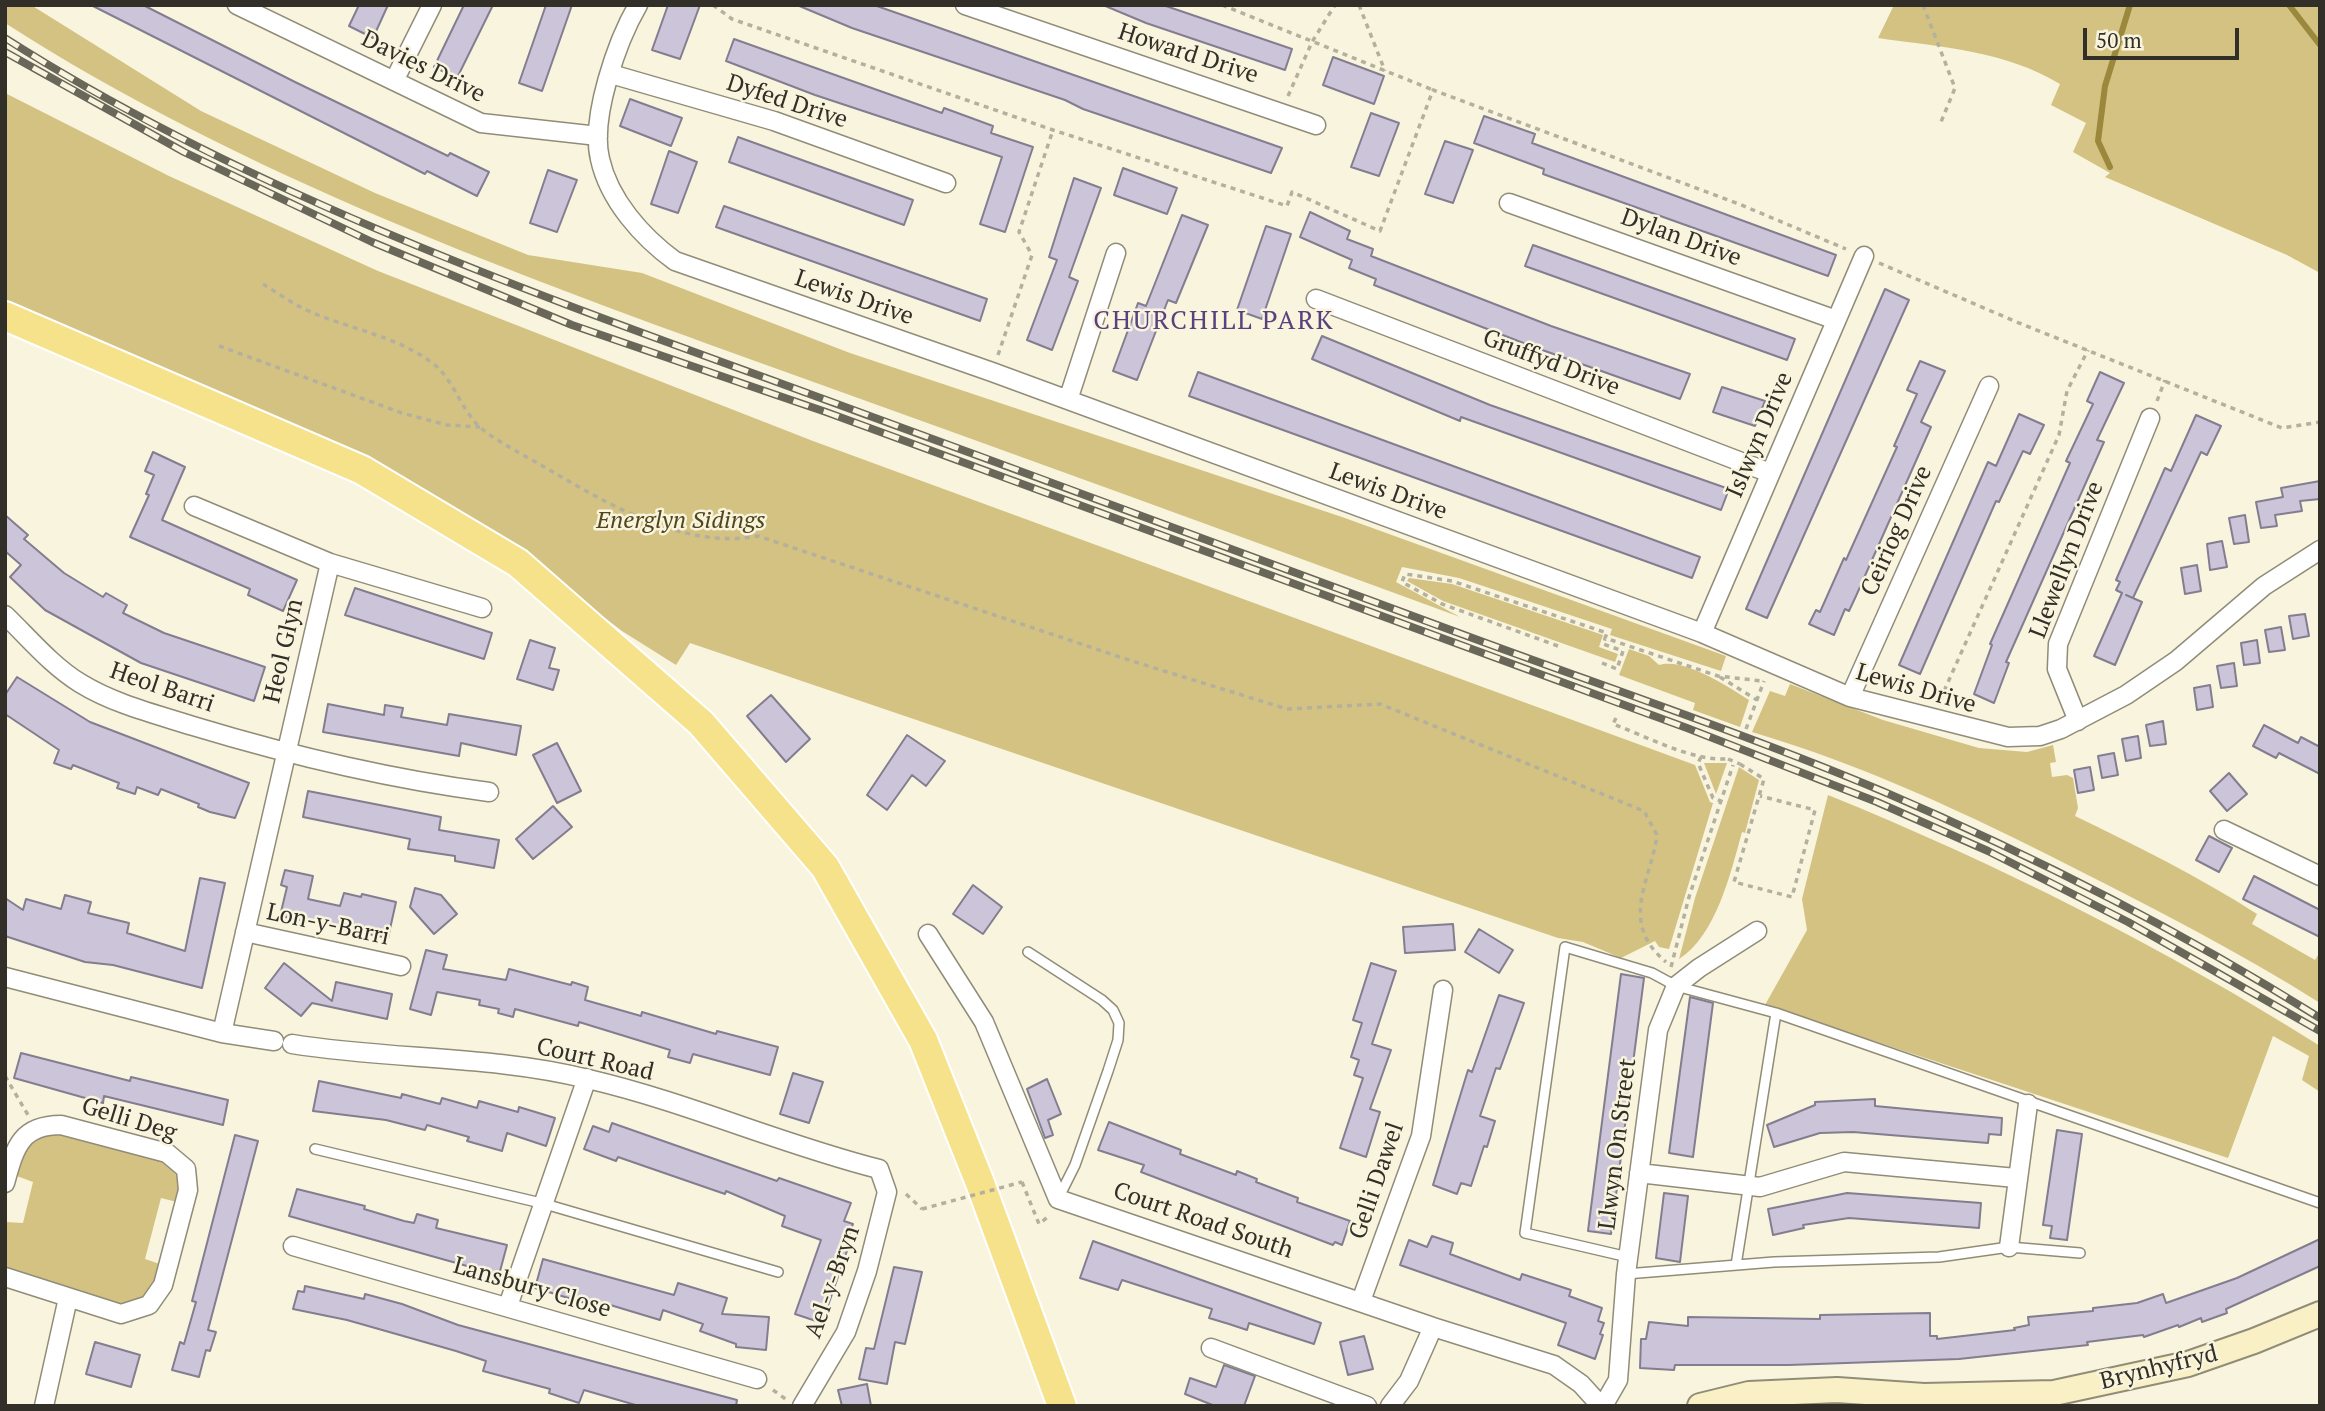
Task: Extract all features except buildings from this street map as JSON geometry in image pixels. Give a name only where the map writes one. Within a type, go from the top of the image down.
[{"type":"main road","points":[[5,317],[362,470],[518,563],[701,723],[825,867],[923,1040],[980,1183],[1062,1406]]},
{"type":"main road","name":"Brynhyfryd","points":[[1700,1406],[1749,1394],[1837,1390],[1924,1401],[2054,1393],[2188,1364],[2255,1341],[2320,1314]]},
{"type":"street","name":"Davies Drive","points":[[238,5],[481,123],[597,136]]},
{"type":"street","points":[[394,81],[432,5]]},
{"type":"street","name":"Lewis Drive","points":[[638,5],[629,20],[611,74],[597,136],[600,159],[611,188],[648,241],[675,261],[992,372],[1702,634],[1850,697],[2008,737],[2040,736],[2078,721],[2126,695],[2176,661],[2264,586],[2320,550]]},
{"type":"street","name":"Howard Drive","points":[[965,5],[1282,110],[1316,125]]},
{"type":"street","name":"Dyfed Drive","points":[[611,74],[774,121],[946,183]]},
{"type":"street","name":"Dylan Drive","points":[[1509,203],[1836,320]]},
{"type":"street","points":[[1068,400],[1116,253]]},
{"type":"street","name":"Islwyn Drive","points":[[1702,634],[1864,256]]},
{"type":"street","name":"Gruffyd Drive","points":[[1315,299],[1770,473]]},
{"type":"street","name":"Ceiriog Drive","points":[[1850,697],[1989,386]]},
{"type":"street","name":"Llewellyn Drive","points":[[2078,721],[2057,669],[2058,644],[2150,418]]},
{"type":"street","points":[[194,506],[330,563],[482,608]]},
{"type":"street","name":"Heol Glyn","points":[[286,751],[330,563]]},
{"type":"street","name":"Heol Barri","points":[[5,615],[54,664],[99,693],[170,719],[286,751],[431,784],[489,792]]},
{"type":"street","points":[[222,1033],[286,751]]},
{"type":"street","points":[[2224,830],[2320,876]]},
{"type":"street","points":[[1676,986],[1757,931]]},
{"type":"street","name":"Lon-y-Barri","points":[[245,932],[401,966]]},
{"type":"street","points":[[928,934],[984,1022],[1058,1199]]},
{"type":"street","name":"Court Road","points":[[5,977],[222,1033],[283,1043],[432,1057],[587,1078],[829,1157],[878,1169]]},
{"type":"street","name":"Llwyn On Street","points":[[1602,1406],[1618,1380],[1627,1266],[1658,1030],[1676,986]]},
{"type":"street","name":"Gelli Dawel","points":[[1361,1301],[1420,1136],[1443,990]]},
{"type":"street","points":[[508,1306],[587,1078]]},
{"type":"street","points":[[2009,1247],[2016,1178],[2028,1104]]},
{"type":"street","name":"Gelli Deg","points":[[5,1277],[121,1314],[149,1305],[163,1285],[188,1190],[186,1168],[167,1153],[61,1125],[37,1129]]},
{"type":"street","points":[[5,1183],[20,1140],[37,1129]]},
{"type":"street","points":[[1639,1173],[1760,1187],[1844,1162],[2016,1178]]},
{"type":"street","name":"Ael-y-Bryn","points":[[802,1406],[846,1332],[867,1271],[887,1192],[878,1169]]},
{"type":"street","name":"Court Road South","points":[[1058,1199],[1433,1327],[1554,1365],[1581,1384],[1602,1406]]},
{"type":"street","name":"Lansbury Close","points":[[293,1246],[757,1379]]},
{"type":"street","points":[[44,1406],[68,1298]]},
{"type":"street","points":[[1390,1406],[1409,1381],[1433,1327]]},
{"type":"street","points":[[1211,1348],[1367,1406]]},
{"type":"lane","points":[[2080,1253],[2009,1247],[1939,1257],[1736,1265],[1627,1266],[1525,1233],[1565,947],[1652,973],[1676,986],[1776,1013],[2028,1104],[2320,1203]]},
{"type":"lane","points":[[1028,951],[1102,1000],[1113,1010],[1119,1023],[1118,1040],[1108,1071],[1075,1165],[1058,1199]]},
{"type":"lane","points":[[1736,1265],[1776,1013]]},
{"type":"lane","points":[[315,1149],[545,1204],[778,1272]]},
{"type":"path","points":[[713,5],[732,19],[1054,130],[1287,206],[1292,191],[1380,231],[1433,90]]},
{"type":"path","points":[[1222,5],[1433,90],[1739,204],[2282,428],[2320,422]]},
{"type":"path","points":[[1282,110],[1312,42],[1335,5]]},
{"type":"path","points":[[1359,5],[1385,71]]},
{"type":"path","points":[[1923,5],[1955,88],[1941,122]]},
{"type":"path","points":[[992,372],[1032,255],[1019,232],[1054,130]]},
{"type":"path","points":[[262,284],[311,312],[373,334],[433,363],[445,376],[459,403],[481,428],[577,486],[629,513],[681,532],[735,540],[758,536],[1132,661],[1287,709],[1380,704],[1644,811],[1657,835],[1640,896],[1640,917],[1650,943],[1671,967],[1676,986]]},
{"type":"path","points":[[219,346],[402,413],[447,425],[481,428]]},
{"type":"path","points":[[1931,717],[2059,435],[2067,391],[2088,350]]},
{"type":"path","points":[[2150,418],[2165,380]]},
{"type":"path","points":[[1558,646],[1442,604],[1402,582],[1405,574],[1452,582],[1607,633],[1604,643],[1623,651],[1617,669],[1602,663]]},
{"type":"path","points":[[1605,638],[1718,676],[1764,681]]},
{"type":"path","points":[[1746,729],[1770,662]]},
{"type":"path","points":[[1718,676],[1757,700]]},
{"type":"path","points":[[1615,718],[1613,724],[1711,760],[1728,759],[1764,779],[1734,882],[1792,897],[1815,810],[1760,796]]},
{"type":"path","points":[[1701,756],[1698,763],[1713,798],[1721,801]]},
{"type":"path","points":[[1671,967],[1689,897],[1733,765]]},
{"type":"path","points":[[1786,809],[1787,803]]},
{"type":"path","points":[[5,1076],[37,1129]]},
{"type":"path","points":[[922,1209],[1022,1182]]},
{"type":"path","points":[[757,1379],[795,1406]]},
{"type":"green space","points":[[5,5],[31,5],[201,111],[375,193],[528,255],[642,273],[850,353],[1342,517],[1726,656],[1721,671],[1610,635],[1612,629],[1459,578],[1402,567],[1396,582],[1460,617],[583,298],[384,219],[190,129],[96,78],[5,23]]},
{"type":"green space","points":[[1894,5],[2320,5],[2320,273],[2287,255],[2105,177],[2110,173],[2073,152],[2086,123],[2051,105],[2060,84],[2018,64],[1995,57],[1878,38]]},
{"type":"green space","name":"Energlyn Sidings","points":[[5,93],[169,176],[378,271],[813,441],[1695,765],[1710,802],[1713,803],[1669,949],[1659,947],[1655,941],[1621,958],[1583,942],[1558,938],[690,643],[676,665],[622,631],[478,522],[353,456],[5,304]]},
{"type":"green space","points":[[1409,578],[1452,584],[1603,635],[1599,647],[1618,654],[1615,662],[1443,601],[1407,581]]},
{"type":"green space","points":[[1629,649],[1649,656],[1659,665],[1680,665],[1693,669],[1749,700],[1740,727],[1693,710],[1695,703],[1619,675]]},
{"type":"green space","points":[[1790,684],[1883,720],[1979,748],[2027,752],[2053,745],[2056,762],[2050,763],[2052,777],[2067,775],[2073,778],[2078,808],[2075,816],[2235,900],[2257,914],[2252,924],[2315,960],[2320,952],[2320,1003],[2199,932],[1996,829],[1876,776],[1752,732],[1770,691],[1785,696]]},
{"type":"green space","points":[[1704,763],[1727,763],[1716,794]]},
{"type":"green space","points":[[1739,767],[1759,780],[1745,833],[1742,832],[1727,884],[1712,919],[1692,949],[1679,959],[1695,898]]},
{"type":"green space","points":[[1828,795],[2018,879],[2141,942],[2261,1010],[2320,1046],[2320,1092],[2302,1080],[2309,1056],[2273,1036],[2228,1158],[1765,1005],[1807,930],[1802,899]]},
{"type":"green space","points":[[59,1131],[166,1159],[174,1169],[178,1184],[177,1202],[161,1198],[145,1259],[160,1264],[158,1271],[150,1289],[136,1302],[122,1304],[94,1298],[5,1269],[5,1222],[23,1223],[33,1182],[14,1175],[18,1164],[28,1145]]},
{"type":"waterway","points":[[2110,167],[2098,141],[2105,86],[2130,5]]},
{"type":"waterway","points":[[2289,5],[2320,45]]},
{"type":"railway","points":[[5,38],[94,91],[186,140],[280,186],[473,269],[1727,730],[1882,791],[1994,841],[2105,896],[2214,955],[2320,1018]]},
{"type":"railway","points":[[5,52],[184,152],[372,242],[572,325],[826,412],[1687,728],[1877,802],[1988,851],[2128,922],[2320,1031]]},
{"type":"district","name":"CHURCHILL PARK","points":[[1214,322]]}]
